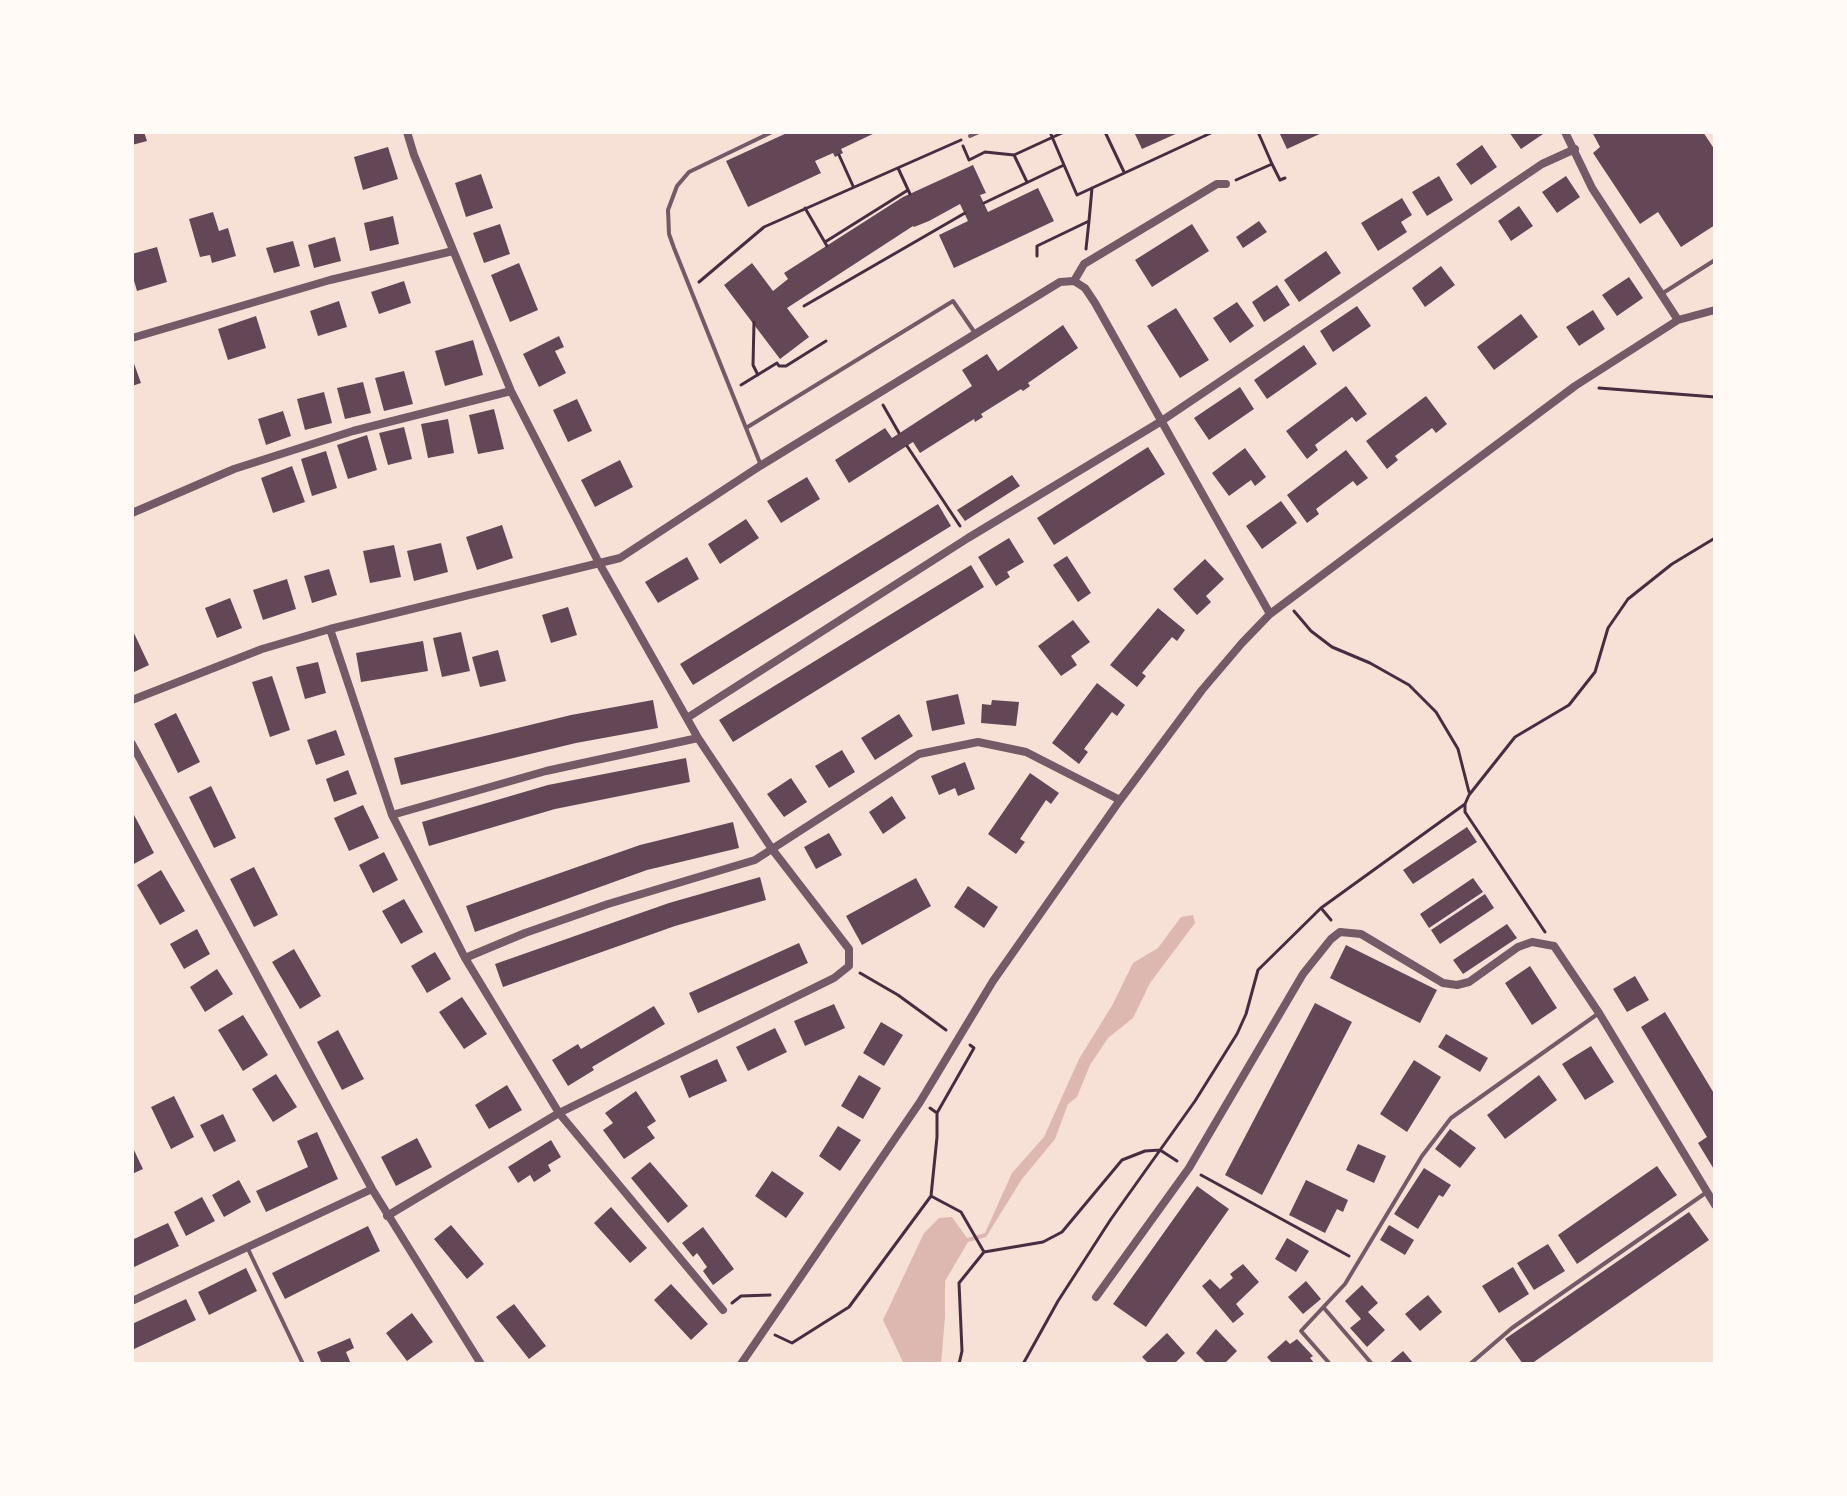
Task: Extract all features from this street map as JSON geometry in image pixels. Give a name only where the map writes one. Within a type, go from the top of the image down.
[{"type":"street","points":[[387,1216],[559,1113],[834,978],[849,966],[849,949],[772,849],[698,738],[599,563],[511,391],[407,132]]},
{"type":"street","points":[[1565,132],[1592,188],[1678,320]]},
{"type":"street","points":[[687,718],[968,538],[1160,422],[1542,164],[1575,149]]},
{"type":"street","points":[[1074,281],[1084,264],[1217,184],[1226,184]]},
{"type":"street","points":[[132,338],[330,280],[453,251]]},
{"type":"street","points":[[132,700],[262,649],[330,629],[620,558],[760,466],[1060,282],[1074,281],[1085,288],[1095,303],[1270,614]]},
{"type":"street","points":[[741,1364],[920,1102],[993,981],[1120,800],[1202,690],[1270,614],[1575,386],[1678,320],[1715,310]]},
{"type":"street","points":[[132,513],[234,469],[353,431],[511,391]]},
{"type":"street","points":[[330,629],[392,815],[465,958],[559,1113],[723,1310]]},
{"type":"street","points":[[392,815],[546,771],[698,738]]},
{"type":"street","points":[[465,958],[608,904],[755,860],[919,754],[978,742],[1026,752],[1120,800]]},
{"type":"street","points":[[132,744],[387,1216],[481,1364]]},
{"type":"street","points":[[1096,1297],[1189,1168],[1303,974],[1340,932],[1361,934],[1443,983],[1457,985],[1469,982],[1518,947],[1532,942],[1554,946],[1599,1013],[1715,1205]]},
{"type":"street","points":[[132,1301],[372,1189]]},
{"type":"lane","points":[[760,466],[669,234],[668,210],[677,186],[689,172],[772,132]]},
{"type":"lane","points":[[970,136],[979,132]]},
{"type":"lane","points":[[1661,294],[1715,260]]},
{"type":"lane","points":[[746,428],[953,301],[976,334]]},
{"type":"lane","points":[[1330,1364],[1301,1331],[1345,1284],[1422,1156],[1451,1118],[1599,1013]]},
{"type":"lane","points":[[1470,1364],[1512,1328],[1707,1192]]},
{"type":"lane","points":[[247,1247],[303,1364]]},
{"type":"lane","points":[[1323,1308],[1372,1364]]},
{"type":"path","points":[[1050,132],[1077,195],[1213,132]]},
{"type":"path","points":[[961,140],[969,160],[985,152],[1014,155],[1064,132]]},
{"type":"path","points":[[1105,132],[1124,173]]},
{"type":"path","points":[[1258,132],[1280,180],[1285,178]]},
{"type":"path","points":[[690,290],[764,227],[970,136]]},
{"type":"path","points":[[839,155],[853,186]]},
{"type":"path","points":[[1014,155],[1027,182]]},
{"type":"path","points":[[1226,184],[1272,164]]},
{"type":"path","points":[[984,203],[1064,165]]},
{"type":"path","points":[[805,208],[826,244],[909,192],[897,167]]},
{"type":"path","points":[[1087,236],[1092,188]]},
{"type":"path","points":[[804,306],[965,213]]},
{"type":"path","points":[[1037,256],[1037,246],[1089,221]]},
{"type":"path","points":[[754,322],[753,365],[758,375]]},
{"type":"path","points":[[731,391],[777,363],[786,366],[826,341]]},
{"type":"path","points":[[1575,386],[1715,397]]},
{"type":"path","points":[[877,395],[899,433]]},
{"type":"path","points":[[907,446],[968,538]]},
{"type":"path","points":[[1286,602],[1311,631],[1332,647],[1370,663],[1409,685],[1436,712],[1458,749],[1469,795]]},
{"type":"path","points":[[1465,804],[1465,812],[1554,946]]},
{"type":"path","points":[[1321,908],[1340,932]]},
{"type":"path","points":[[766,1331],[792,1343],[849,1307],[931,1196],[937,1113],[974,1048],[898,995],[849,966]]},
{"type":"path","points":[[920,1102],[937,1113]]},
{"type":"path","points":[[959,1364],[962,1351],[959,1283],[984,1252],[1043,1242],[1062,1232],[1122,1160],[1145,1151],[1160,1150],[1359,1262]]},
{"type":"path","points":[[931,1196],[961,1212],[984,1252]]},
{"type":"path","points":[[723,1310],[741,1296],[757,1295]]},
{"type":"shaded area","points":[[1193,915],[1195,923],[1150,983],[1133,1018],[1108,1038],[1090,1065],[1077,1097],[1068,1104],[1055,1139],[1022,1179],[986,1237],[968,1242],[945,1281],[941,1364],[904,1364],[883,1320],[924,1233],[939,1218],[952,1217],[967,1238],[985,1233],[1012,1173],[1044,1137],[1079,1059],[1113,1004],[1133,963],[1158,948],[1181,917]]},
{"type":"building","points":[[132,132],[144,132],[147,141],[132,145]]},
{"type":"building","points":[[789,132],[877,132],[841,149],[843,153],[835,157],[833,153],[815,161],[821,173],[748,207],[726,161]]},
{"type":"building","points":[[1134,132],[1180,132],[1142,149]]},
{"type":"building","points":[[1279,132],[1324,132],[1287,149]]},
{"type":"building","points":[[1509,132],[1546,132],[1521,149]]},
{"type":"building","points":[[1592,132],[1703,132],[1715,150],[1715,225],[1681,247],[1658,212],[1640,224],[1593,153],[1600,147]]},
{"type":"building","points":[[1482,145],[1497,167],[1471,185],[1456,164]]},
{"type":"building","points":[[388,147],[398,179],[363,190],[354,157]]},
{"type":"building","points":[[973,165],[986,193],[980,195],[988,212],[1038,188],[1054,221],[954,268],[939,235],[968,221],[960,204],[913,226],[787,308],[809,337],[780,359],[724,285],[752,263],[773,291],[788,279],[784,273],[903,197]]},
{"type":"building","points":[[481,174],[493,208],[466,217],[455,183]]},
{"type":"building","points":[[1439,176],[1453,200],[1427,216],[1412,192]]},
{"type":"building","points":[[1566,176],[1580,197],[1557,213],[1542,192]]},
{"type":"building","points":[[1402,198],[1412,215],[1401,222],[1407,232],[1378,251],[1361,223]]},
{"type":"building","points":[[1519,206],[1533,226],[1511,241],[1498,221]]},
{"type":"building","points":[[213,212],[219,231],[228,228],[236,256],[212,263],[210,255],[200,257],[189,219]]},
{"type":"building","points":[[393,216],[399,244],[370,251],[364,223]]},
{"type":"building","points":[[1259,221],[1267,232],[1243,248],[1236,237]]},
{"type":"building","points":[[500,224],[510,254],[484,263],[473,233]]},
{"type":"building","points":[[1192,224],[1209,251],[1152,287],[1135,260]]},
{"type":"building","points":[[335,237],[341,261],[314,268],[308,245]]},
{"type":"building","points":[[293,241],[300,266],[274,273],[266,248]]},
{"type":"building","points":[[157,247],[167,282],[137,291],[132,274],[132,254]]},
{"type":"building","points":[[1326,251],[1341,273],[1299,302],[1284,280]]},
{"type":"building","points":[[519,263],[538,310],[510,322],[491,275]]},
{"type":"building","points":[[1441,266],[1455,285],[1425,307],[1412,288]]},
{"type":"building","points":[[1629,277],[1643,298],[1617,316],[1602,295]]},
{"type":"building","points":[[404,281],[411,303],[379,314],[371,292]]},
{"type":"building","points":[[1277,285],[1290,305],[1264,322],[1252,302]]},
{"type":"building","points":[[339,301],[347,327],[318,336],[310,311]]},
{"type":"building","points":[[1237,302],[1254,326],[1230,343],[1213,318]]},
{"type":"building","points":[[1357,306],[1371,326],[1333,352],[1320,331]]},
{"type":"building","points":[[1176,308],[1209,360],[1180,378],[1147,326]]},
{"type":"building","points":[[1593,310],[1605,329],[1579,346],[1566,327]]},
{"type":"building","points":[[1521,314],[1538,337],[1494,370],[1477,347]]},
{"type":"building","points":[[256,316],[266,348],[228,360],[218,329]]},
{"type":"building","points":[[1063,325],[1078,348],[1028,383],[1030,386],[920,453],[913,442],[849,483],[835,460],[885,428],[892,438],[972,386],[962,370],[987,354],[998,371]]},
{"type":"building","points":[[559,336],[564,347],[555,351],[566,373],[539,387],[523,354]]},
{"type":"building","points":[[473,340],[483,375],[445,386],[435,351]]},
{"type":"building","points":[[1304,345],[1317,364],[1267,399],[1254,380]]},
{"type":"building","points":[[132,358],[141,383],[132,386]]},
{"type":"building","points":[[404,371],[413,404],[384,411],[375,378]]},
{"type":"building","points":[[363,382],[371,413],[345,419],[337,388]]},
{"type":"building","points":[[1346,386],[1367,414],[1356,422],[1352,417],[1315,445],[1318,450],[1307,459],[1286,431]]},
{"type":"building","points":[[1240,387],[1254,409],[1209,440],[1194,418]]},
{"type":"building","points":[[324,392],[332,423],[305,430],[297,399]]},
{"type":"building","points":[[1426,396],[1447,424],[1436,433],[1432,428],[1395,456],[1398,460],[1387,469],[1366,441]]},
{"type":"building","points":[[577,399],[592,431],[568,442],[553,410]]},
{"type":"building","points":[[494,409],[504,449],[478,454],[469,415]]},
{"type":"building","points":[[283,411],[291,436],[266,445],[258,419]]},
{"type":"building","points":[[448,419],[454,453],[428,458],[421,424]]},
{"type":"building","points":[[404,427],[412,459],[388,465],[379,433]]},
{"type":"building","points":[[367,435],[377,470],[348,479],[337,445]]},
{"type":"building","points":[[1148,447],[1165,474],[1054,545],[1037,518]]},
{"type":"building","points":[[1245,448],[1266,477],[1255,486],[1251,480],[1229,496],[1212,473]]},
{"type":"building","points":[[1346,450],[1368,478],[1357,486],[1353,481],[1316,509],[1319,514],[1307,523],[1287,495]]},
{"type":"building","points":[[326,451],[337,488],[312,496],[301,459]]},
{"type":"building","points":[[620,460],[633,487],[595,507],[581,480]]},
{"type":"building","points":[[292,466],[305,502],[273,513],[261,478]]},
{"type":"building","points":[[1012,475],[1020,486],[965,521],[957,510]]},
{"type":"building","points":[[807,477],[820,499],[781,523],[767,501]]},
{"type":"building","points":[[1281,501],[1297,523],[1262,549],[1246,526]]},
{"type":"building","points":[[938,504],[951,526],[693,685],[680,664]]},
{"type":"building","points":[[746,519],[759,538],[720,564],[708,544]]},
{"type":"building","points":[[502,525],[513,558],[477,570],[466,537]]},
{"type":"building","points":[[1009,538],[1024,562],[1007,572],[1010,577],[996,586],[978,557]]},
{"type":"building","points":[[441,543],[448,572],[414,581],[407,551]]},
{"type":"building","points":[[394,545],[401,577],[370,583],[363,551]]},
{"type":"building","points":[[1067,556],[1091,593],[1078,602],[1053,565]]},
{"type":"building","points":[[687,557],[699,579],[658,603],[645,582]]},
{"type":"building","points":[[1205,559],[1224,579],[1206,596],[1211,602],[1197,615],[1173,589]]},
{"type":"building","points":[[971,565],[984,587],[733,742],[719,720]]},
{"type":"building","points":[[329,569],[337,595],[312,603],[304,576]]},
{"type":"building","points":[[287,579],[296,609],[263,620],[253,590]]},
{"type":"building","points":[[230,598],[242,628],[217,638],[205,608]]},
{"type":"building","points":[[568,607],[577,635],[551,643],[542,615]]},
{"type":"building","points":[[1158,608],[1185,630],[1177,641],[1172,637],[1142,673],[1146,676],[1137,687],[1110,665]]},
{"type":"building","points":[[1073,620],[1090,642],[1071,656],[1077,665],[1061,676],[1038,646]]},
{"type":"building","points":[[132,629],[149,665],[132,673]]},
{"type":"building","points":[[461,632],[470,671],[442,677],[433,638]]},
{"type":"building","points":[[423,641],[428,671],[361,682],[356,653]]},
{"type":"building","points":[[498,650],[506,681],[480,687],[472,657]]},
{"type":"building","points":[[318,662],[326,693],[305,699],[296,667]]},
{"type":"building","points":[[272,676],[290,730],[270,737],[252,682]]},
{"type":"building","points":[[1097,683],[1125,705],[1117,716],[1112,712],[1084,749],[1088,752],[1079,764],[1052,743]]},
{"type":"building","points":[[958,694],[965,724],[932,731],[926,701]]},
{"type":"building","points":[[653,700],[658,728],[576,743],[401,785],[394,758],[571,715]]},
{"type":"building","points":[[992,700],[1019,702],[1016,726],[981,723],[982,704],[991,705]]},
{"type":"building","points":[[176,713],[200,762],[178,773],[154,724]]},
{"type":"building","points":[[899,714],[913,736],[875,760],[861,738]]},
{"type":"building","points":[[336,730],[345,755],[316,765],[307,740]]},
{"type":"building","points":[[842,750],[855,772],[829,788],[815,766]]},
{"type":"building","points":[[686,758],[690,782],[555,809],[429,846],[422,822],[548,785]]},
{"type":"building","points":[[965,762],[975,789],[958,796],[955,788],[939,795],[931,776]]},
{"type":"building","points":[[348,770],[357,794],[334,802],[326,779]]},
{"type":"building","points":[[1030,773],[1059,793],[1051,804],[1046,800],[1020,839],[1025,842],[1016,854],[988,834]]},
{"type":"building","points":[[791,778],[807,802],[784,817],[767,794]]},
{"type":"building","points":[[211,786],[236,838],[214,848],[189,797]]},
{"type":"building","points":[[892,796],[906,818],[883,834],[869,812]]},
{"type":"building","points":[[363,805],[379,838],[349,851],[334,818]]},
{"type":"building","points":[[132,811],[154,853],[132,865]]},
{"type":"building","points":[[733,822],[739,848],[647,870],[475,932],[466,906],[640,845]]},
{"type":"building","points":[[1467,827],[1477,842],[1413,884],[1403,870]]},
{"type":"building","points":[[829,833],[842,855],[816,869],[804,847]]},
{"type":"building","points":[[384,852],[398,880],[373,893],[359,865]]},
{"type":"building","points":[[254,867],[278,915],[254,927],[230,879]]},
{"type":"building","points":[[161,870],[185,911],[160,925],[137,885]]},
{"type":"building","points":[[760,877],[766,900],[675,926],[503,987],[495,964],[669,903]]},
{"type":"building","points":[[916,878],[931,906],[862,945],[846,916]]},
{"type":"building","points":[[1473,878],[1483,892],[1429,928],[1420,914]]},
{"type":"building","points":[[968,886],[998,907],[984,928],[954,907]]},
{"type":"building","points":[[1485,894],[1494,908],[1440,944],[1431,930]]},
{"type":"building","points":[[404,899],[423,932],[401,944],[382,911]]},
{"type":"building","points":[[1507,924],[1517,938],[1463,974],[1453,960]]},
{"type":"building","points":[[197,929],[210,954],[184,969],[170,944]]},
{"type":"building","points":[[799,943],[808,963],[698,1013],[689,993]]},
{"type":"building","points":[[1346,945],[1437,990],[1420,1023],[1330,978]]},
{"type":"building","points":[[294,949],[321,996],[300,1009],[272,962]]},
{"type":"building","points":[[435,952],[451,979],[427,993],[411,966]]},
{"type":"building","points":[[1530,966],[1557,1008],[1532,1025],[1505,983]]},
{"type":"building","points":[[217,969],[233,994],[205,1012],[190,987]]},
{"type":"building","points":[[1635,976],[1649,1000],[1627,1012],[1613,989]]},
{"type":"building","points":[[462,997],[487,1034],[464,1049],[439,1012]]},
{"type":"building","points":[[1315,1003],[1352,1022],[1262,1195],[1225,1175]]},
{"type":"building","points":[[834,1004],[845,1028],[805,1046],[794,1021]]},
{"type":"building","points":[[654,1006],[665,1024],[592,1067],[594,1070],[568,1086],[552,1060],[578,1044],[581,1049]]},
{"type":"building","points":[[1665,1012],[1715,1095],[1715,1171],[1698,1143],[1707,1137],[1641,1027]]},
{"type":"building","points":[[243,1015],[268,1055],[243,1071],[218,1030]]},
{"type":"building","points":[[881,1022],[903,1035],[884,1066],[863,1053]]},
{"type":"building","points":[[775,1028],[787,1052],[748,1071],[736,1047]]},
{"type":"building","points":[[338,1030],[364,1079],[342,1090],[317,1042]]},
{"type":"building","points":[[1446,1034],[1488,1058],[1480,1072],[1438,1047]]},
{"type":"building","points":[[1591,1046],[1614,1082],[1585,1100],[1562,1064]]},
{"type":"building","points":[[717,1059],[727,1081],[689,1098],[680,1076]]},
{"type":"building","points":[[1414,1060],[1441,1077],[1407,1132],[1380,1114]]},
{"type":"building","points":[[276,1074],[297,1107],[273,1122],[252,1089]]},
{"type":"building","points":[[859,1075],[881,1088],[863,1119],[841,1106]]},
{"type":"building","points":[[1539,1075],[1557,1100],[1505,1139],[1487,1115]]},
{"type":"building","points":[[507,1085],[522,1110],[489,1129],[475,1105]]},
{"type":"building","points":[[636,1091],[656,1121],[647,1127],[655,1138],[624,1159],[603,1130],[613,1123],[605,1113]]},
{"type":"building","points":[[174,1096],[194,1137],[171,1149],[151,1107]]},
{"type":"building","points":[[223,1114],[236,1141],[214,1152],[200,1125]]},
{"type":"building","points":[[838,1126],[861,1140],[840,1171],[819,1156]]},
{"type":"building","points":[[1450,1129],[1476,1148],[1460,1168],[1435,1149]]},
{"type":"building","points":[[317,1132],[338,1179],[266,1212],[256,1191],[308,1167],[297,1141]]},
{"type":"building","points":[[417,1138],[432,1167],[396,1186],[381,1157]]},
{"type":"building","points":[[551,1140],[561,1157],[548,1165],[551,1171],[534,1182],[530,1175],[518,1183],[508,1167]]},
{"type":"building","points":[[1358,1144],[1386,1156],[1374,1183],[1346,1170]]},
{"type":"building","points":[[132,1146],[143,1169],[132,1174]]},
{"type":"building","points":[[650,1162],[688,1206],[668,1223],[631,1178]]},
{"type":"building","points":[[1657,1166],[1677,1195],[1577,1264],[1558,1235]]},
{"type":"building","points":[[1424,1168],[1451,1185],[1443,1197],[1439,1195],[1418,1229],[1394,1214]]},
{"type":"building","points":[[772,1171],[804,1193],[786,1218],[755,1196]]},
{"type":"building","points":[[239,1180],[251,1202],[224,1217],[212,1195]]},
{"type":"building","points":[[1306,1180],[1348,1200],[1343,1212],[1337,1209],[1325,1233],[1289,1215]]},
{"type":"building","points":[[1197,1186],[1229,1209],[1146,1327],[1113,1304]]},
{"type":"building","points":[[202,1197],[215,1221],[186,1236],[174,1212]]},
{"type":"building","points":[[611,1207],[647,1248],[630,1263],[594,1223]]},
{"type":"building","points":[[1689,1212],[1709,1240],[1531,1364],[1523,1364],[1505,1339]]},
{"type":"building","points":[[168,1223],[179,1246],[132,1268],[132,1240]]},
{"type":"building","points":[[451,1225],[484,1264],[467,1279],[434,1239]]},
{"type":"building","points":[[1389,1225],[1414,1240],[1405,1255],[1380,1240]]},
{"type":"building","points":[[368,1226],[380,1251],[285,1299],[272,1273]]},
{"type":"building","points":[[703,1227],[734,1269],[713,1285],[703,1271],[707,1267],[697,1253],[693,1257],[682,1243]]},
{"type":"building","points":[[1287,1238],[1309,1251],[1296,1272],[1275,1259]]},
{"type":"building","points":[[1548,1244],[1565,1271],[1534,1290],[1517,1263]]},
{"type":"building","points":[[1243,1264],[1259,1282],[1236,1304],[1244,1314],[1233,1323],[1202,1286],[1210,1279],[1220,1289],[1233,1278],[1230,1274]]},
{"type":"building","points":[[1513,1267],[1529,1294],[1499,1313],[1482,1286]]},
{"type":"building","points":[[246,1268],[257,1291],[209,1315],[198,1292]]},
{"type":"building","points":[[1306,1281],[1321,1299],[1303,1314],[1288,1297]]},
{"type":"building","points":[[671,1284],[708,1324],[691,1340],[654,1300]]},
{"type":"building","points":[[1362,1285],[1378,1303],[1368,1312],[1385,1330],[1367,1347],[1350,1328],[1361,1319],[1345,1301]]},
{"type":"building","points":[[1428,1295],[1442,1312],[1420,1331],[1405,1314]]},
{"type":"building","points":[[186,1299],[196,1320],[132,1350],[132,1324]]},
{"type":"building","points":[[514,1304],[546,1346],[529,1359],[496,1317]]},
{"type":"building","points":[[412,1313],[433,1342],[407,1361],[386,1333]]},
{"type":"building","points":[[1216,1329],[1237,1351],[1225,1363],[1207,1364],[1196,1353]]},
{"type":"building","points":[[1167,1333],[1185,1353],[1174,1364],[1149,1364],[1142,1357]]},
{"type":"building","points":[[350,1338],[354,1348],[346,1352],[351,1364],[322,1364],[317,1352]]},
{"type":"building","points":[[1297,1339],[1313,1356],[1310,1358],[1315,1364],[1273,1364],[1267,1357],[1286,1340],[1290,1344]]},
{"type":"building","points":[[1403,1351],[1414,1364],[1388,1364]]}]
